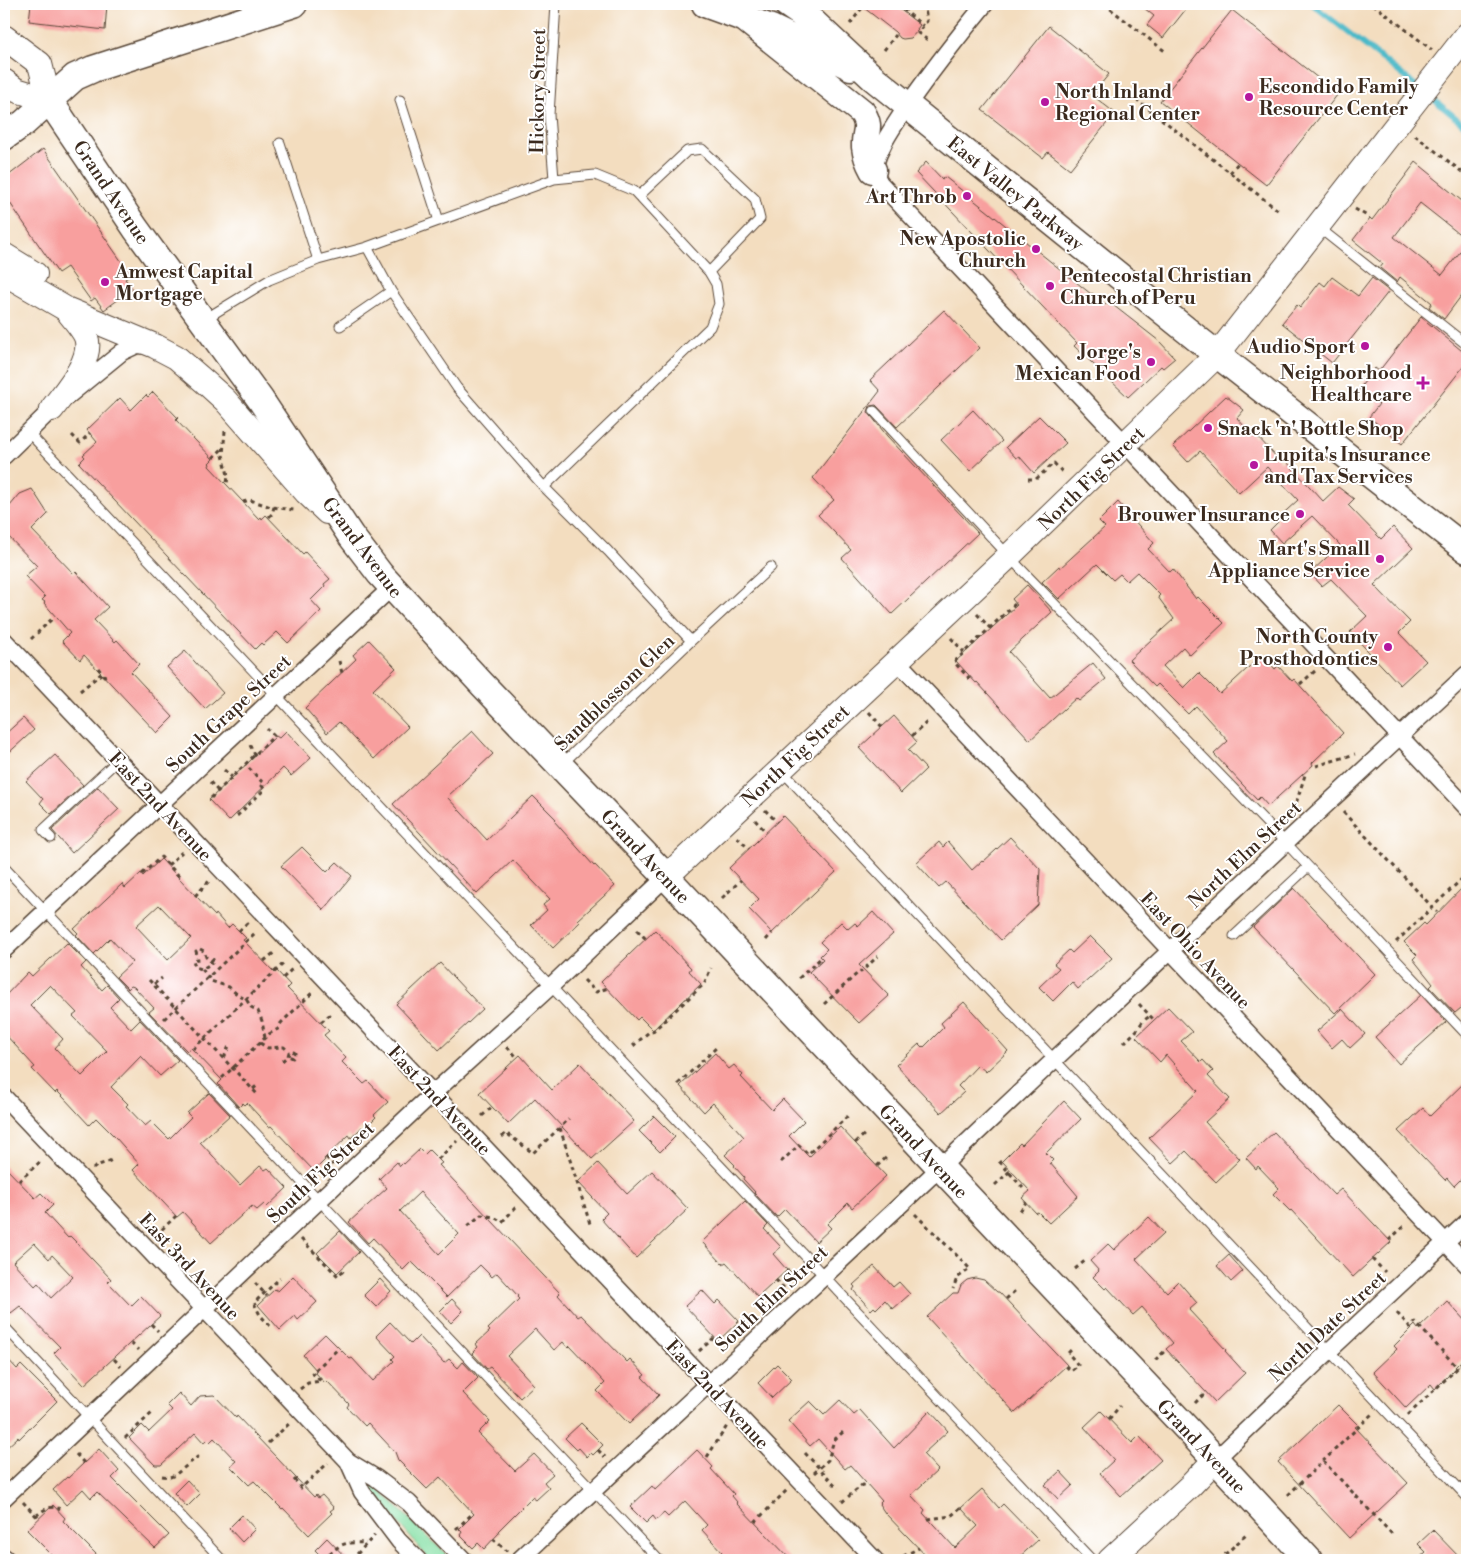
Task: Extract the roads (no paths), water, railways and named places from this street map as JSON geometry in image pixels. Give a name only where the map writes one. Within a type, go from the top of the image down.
[{"type":"main road","points":[[4,137],[24,123],[75,77],[93,69],[294,4]]},
{"type":"main road","name":"East Valley Parkway","points":[[705,4],[770,28],[872,77]]},
{"type":"main road","name":"East Valley Parkway","points":[[793,6],[907,106],[1217,355],[1467,550]]},
{"type":"main road","points":[[744,18],[862,112],[868,126],[865,145],[867,159],[873,170]]},
{"type":"main road","name":"Grand Avenue","points":[[50,100],[136,229],[260,399],[351,536],[392,587],[1309,1560]]},
{"type":"street","points":[[985,4],[925,80],[884,140],[878,152],[873,170],[880,182],[1467,808]]},
{"type":"street","name":"North Fig Street","points":[[666,877],[1009,556],[1217,355],[1318,227],[1407,124],[1445,64],[1467,35]]},
{"type":"street","name":"Grand Avenue","points":[[4,37],[40,64],[50,100]]},
{"type":"street","points":[[4,81],[16,90],[50,100]]},
{"type":"street","points":[[4,255],[49,283]]},
{"type":"street","points":[[4,273],[66,309],[155,346],[176,357],[205,382],[252,429],[306,492],[351,536]]},
{"type":"street","points":[[52,409],[83,364],[88,353],[86,337],[66,309]]},
{"type":"street","points":[[4,456],[52,409],[122,352],[137,345],[155,346]]},
{"type":"street","name":"South Grape Street","points":[[4,950],[392,587]]},
{"type":"street","name":"East 2nd Avenue","points":[[4,640],[875,1560]]},
{"type":"street","name":"East Ohio Avenue","points":[[897,661],[1467,1266]]},
{"type":"street","name":"North Elm Street","points":[[940,1168],[1054,1059],[1467,674]]},
{"type":"street","name":"South Fig Street","points":[[8,1494],[666,877]]},
{"type":"street","name":"East 3rd Avenue","points":[[4,1097],[344,1457],[410,1503],[464,1560]]},
{"type":"street","name":"South Elm Street","points":[[514,1557],[593,1491],[940,1168]]},
{"type":"street","name":"North Date Street","points":[[1215,1460],[1467,1222]]},
{"type":"street","name":"East 3rd Avenue","points":[[344,1457],[362,1492],[418,1560]]},
{"type":"street","points":[[1110,1560],[1190,1486],[1215,1460]]},
{"type":"street","points":[[4,1556],[7,1560]]},
{"type":"lane","name":"Hickory Street","points":[[554,179],[549,115],[556,4]]},
{"type":"lane","points":[[400,100],[439,221]]},
{"type":"lane","points":[[280,143],[318,260]]},
{"type":"lane","points":[[638,196],[688,152],[702,149],[755,199],[760,219],[709,272]]},
{"type":"lane","points":[[203,320],[269,280],[318,260],[366,247],[554,179],[594,175],[634,191],[709,272],[716,284],[719,304],[710,327],[544,486]]},
{"type":"lane","points":[[1318,227],[1464,342],[1467,331]]},
{"type":"lane","points":[[366,247],[391,291],[457,388],[544,486],[608,551],[691,641]]},
{"type":"lane","points":[[340,326],[391,291]]},
{"type":"lane","points":[[874,411],[1009,556],[1286,843],[1467,1036]]},
{"type":"lane","points":[[28,432],[1092,1560]]},
{"type":"lane","name":"Sandblossom Glen","points":[[561,766],[771,567]]},
{"type":"lane","points":[[51,838],[43,830],[118,760]]},
{"type":"lane","points":[[780,769],[1467,1497]]},
{"type":"lane","points":[[4,866],[45,912],[659,1560]]},
{"type":"lane","points":[[1234,936],[1308,867]]},
{"type":"lane","points":[[4,1326],[222,1560]]},
{"type":"waterway","points":[[1312,4],[1419,88]]},
{"type":"waterway","points":[[1428,95],[1467,127]]},
{"type":"place","name":"Escondido Family Resource Center","points":[[1249,97]]},
{"type":"place","name":"North Inland Regional Center","points":[[1045,102]]},
{"type":"place","name":"Art Throb","points":[[967,196]]},
{"type":"place","name":"New Apostolic Church","points":[[1036,249]]},
{"type":"place","name":"Amwest Capital Mortgage","points":[[105,282]]},
{"type":"place","name":"Pentecostal Christian Church of Peru","points":[[1050,286]]},
{"type":"place","name":"Audio Sport","points":[[1365,346]]},
{"type":"place","name":"Jorge's Mexican Food","points":[[1151,362]]},
{"type":"place","name":"Neighborhood Healthcare","points":[[1423,383]]},
{"type":"place","name":"Snack 'n' Bottle Shop","points":[[1208,428]]},
{"type":"place","name":"Lupita's Insurance and Tax Services","points":[[1254,465]]},
{"type":"place","name":"Brouwer Insurance","points":[[1300,514]]},
{"type":"place","name":"Mart's Small Appliance Service","points":[[1380,559]]},
{"type":"place","name":"North County Prosthodontics","points":[[1388,647]]}]
